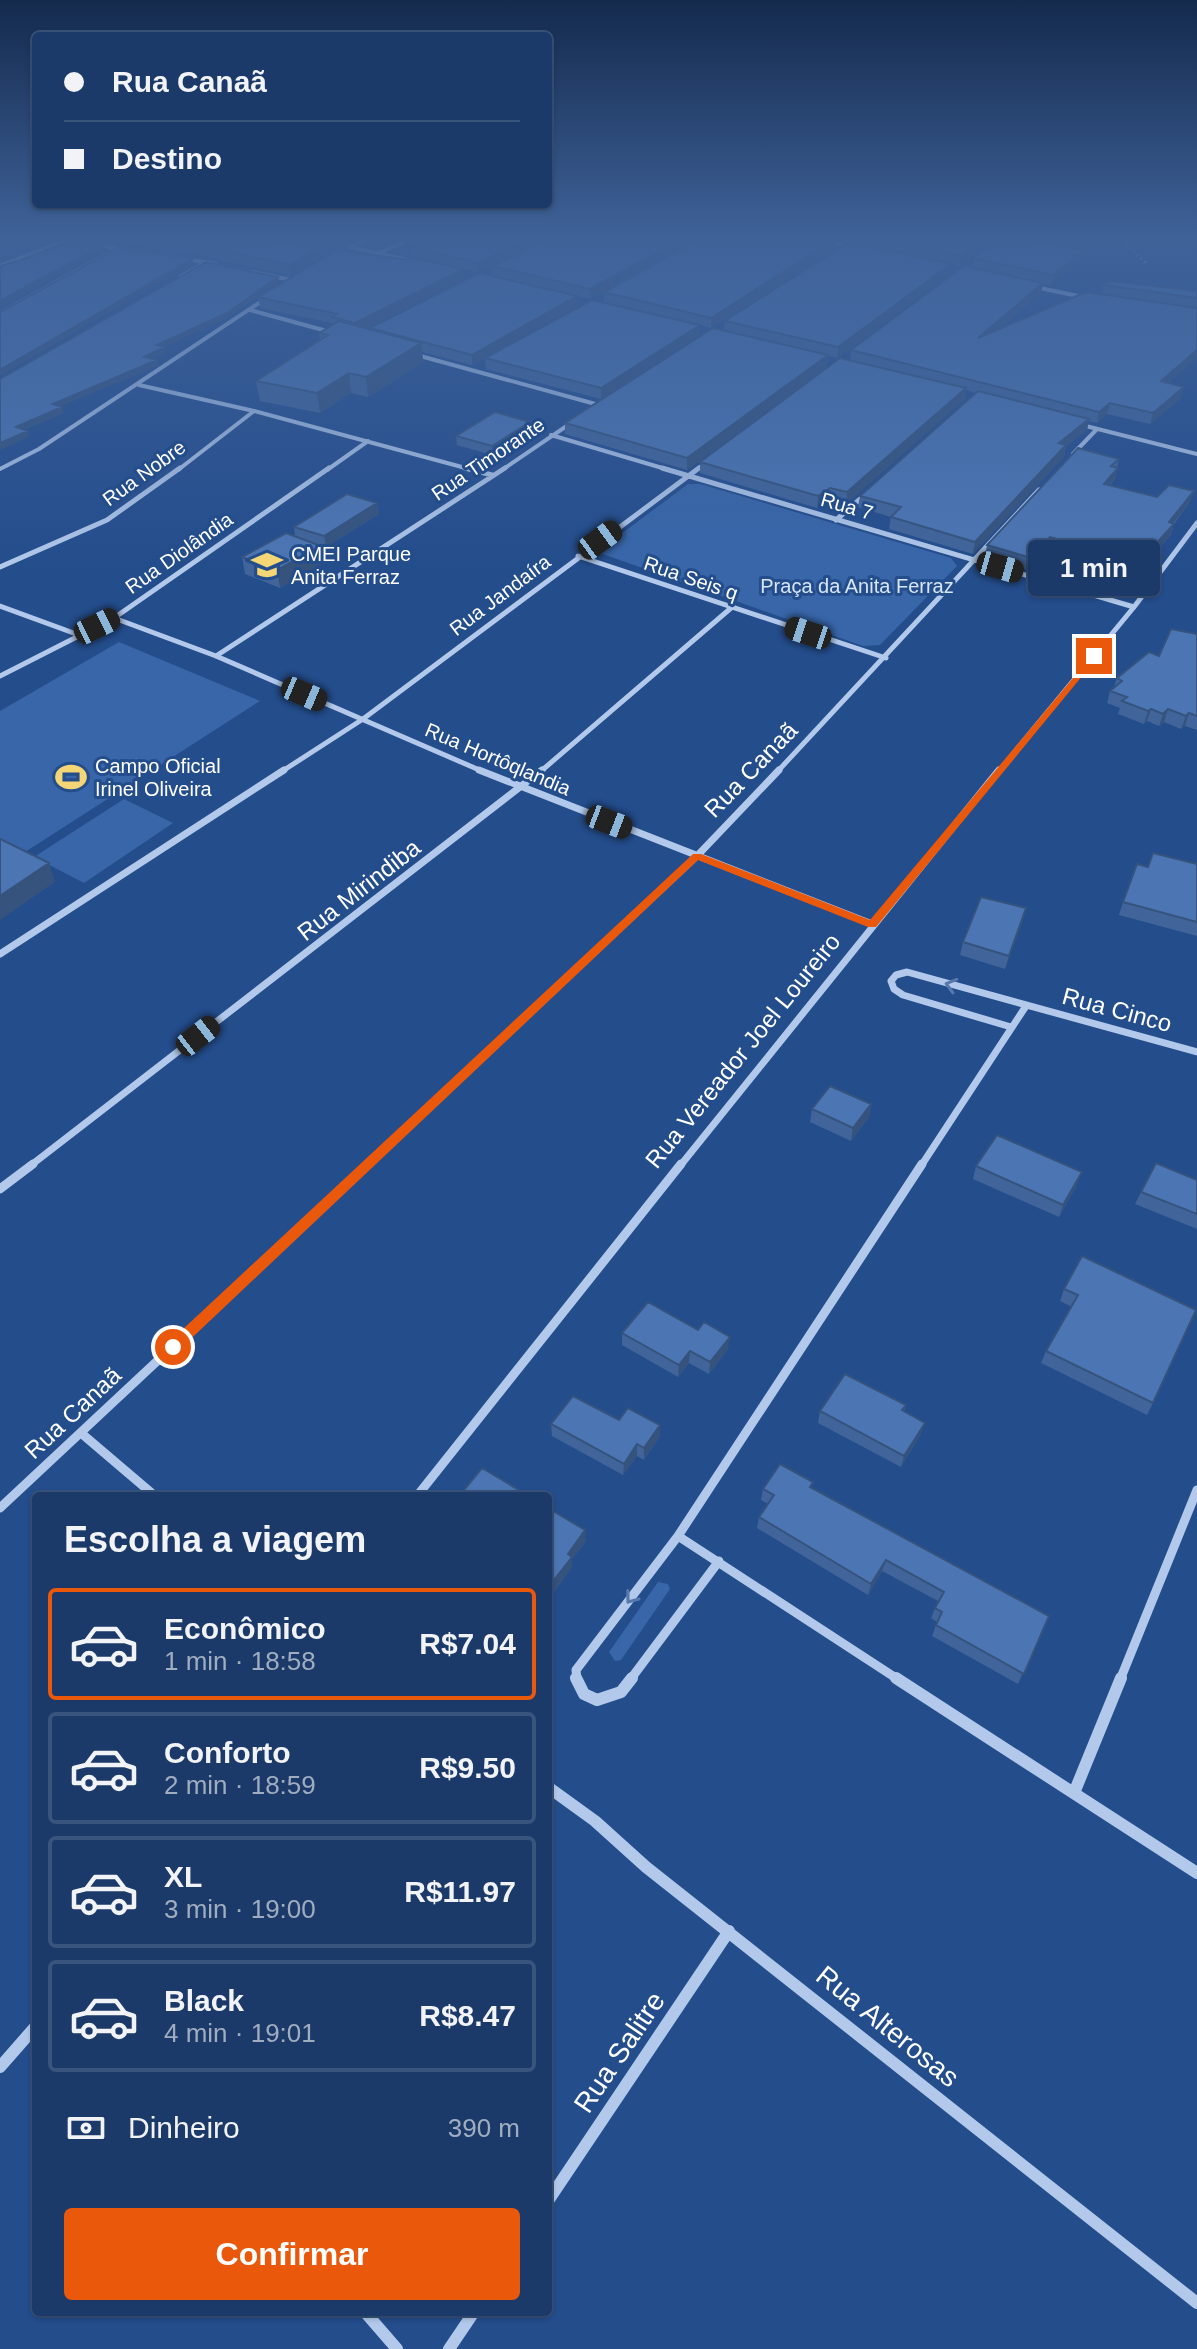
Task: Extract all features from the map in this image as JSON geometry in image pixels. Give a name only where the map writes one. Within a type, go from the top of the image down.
[{"type":"street","points":[[2,467],[26,458],[196,347]]},
{"type":"street","points":[[401,351],[599,405]]},
{"type":"street","points":[[474,370],[487,363]]},
{"type":"street","points":[[139,385],[254,411],[492,475]]},
{"type":"street","points":[[587,412],[611,397]]},
{"type":"street","name":"Rua Nobre","points":[[0,567],[79,533],[136,502],[254,411]]},
{"type":"street","name":"Rua Timorante","points":[[216,656],[575,420]]},
{"type":"street","points":[[1066,421],[1197,454]]},
{"type":"street","points":[[1066,462],[1097,429]]},
{"type":"street","name":"Rua 7","points":[[551,435],[1134,607]]},
{"type":"street","name":"Rua Diolândia","points":[[0,676],[114,618],[368,441]]},
{"type":"street","name":"Rua Jandaíra","points":[[0,954],[363,719],[712,458]]},
{"type":"street","name":"Rua Canaã","points":[[0,1508],[697,856],[886,658],[1045,483]]},
{"type":"street","points":[[836,520],[871,489]]},
{"type":"street","name":"Rua Vereador Joel Loureiro","points":[[420,1492],[872,924],[1134,607],[1197,523]]},
{"type":"street","name":"Rua Seis q","points":[[578,556],[886,658]]},
{"type":"street","points":[[0,606],[79,635]]},
{"type":"street","name":"Rua Mirindiba","points":[[0,1189],[521,788],[731,608]]},
{"type":"street","name":"Rua Hortôqlandia","points":[[114,618],[216,656],[521,788],[872,924]]},
{"type":"street","name":"Rua Cinco","points":[[1011,1027],[903,995],[894,989],[891,981],[896,975],[907,972],[1197,1052]]},
{"type":"street","points":[[719,1561],[621,1692],[606,1701],[589,1699],[577,1687],[576,1670],[678,1536],[1026,1006]]},
{"type":"street","points":[[81,1433],[150,1492]]},
{"type":"street","points":[[1074,1793],[1197,1490]]},
{"type":"street","points":[[678,1536],[1197,1873]]},
{"type":"street","name":"Rua Alterosas","points":[[552,1790],[595,1821],[646,1867],[1197,2303]]},
{"type":"street","name":"Rua Salitre","points":[[552,2195],[729,1931]]},
{"type":"street","points":[[0,2067],[32,2031]]},
{"type":"street","points":[[368,2316],[397,2349]]},
{"type":"street","points":[[449,2349],[471,2316]]},
{"type":"green space","name":"Praça da Anita Ferraz","points":[[688,484],[700,484],[951,558],[957,566],[880,645],[863,646],[597,552]]},
{"type":"green space","name":"Campo Oficial Irinel Oliveira","points":[[119,642],[260,701],[22,854],[0,843],[0,711]]},
{"type":"green space","points":[[124,799],[173,823],[84,883],[34,857]]},
{"type":"green space","points":[[658,1582],[668,1584],[670,1589],[621,1660],[615,1661],[609,1652]]},
{"type":"building","points":[[0,347],[40,347],[0,370]]},
{"type":"building","points":[[57,347],[165,347],[144,357],[157,360],[53,404],[62,407],[16,427],[28,431],[0,443],[0,379]]},
{"type":"building","points":[[310,347],[415,347],[366,377],[349,373],[317,393],[256,381]]},
{"type":"building","points":[[440,347],[487,347],[472,355]]},
{"type":"building","points":[[506,347],[666,347],[601,388],[485,358]]},
{"type":"building","points":[[684,347],[792,347],[828,355],[687,458],[565,423]]},
{"type":"building","points":[[856,347],[1197,347],[1197,350],[1161,381],[1184,387],[1153,413],[1110,403],[1099,412],[851,350]]},
{"type":"building","points":[[840,358],[966,388],[847,492],[830,488],[818,496],[700,462]]},
{"type":"building","points":[[978,391],[1089,419],[1059,443],[1066,445],[975,542],[891,517],[901,507],[860,496]]},
{"type":"building","points":[[495,412],[530,422],[492,446],[456,436]]},
{"type":"building","points":[[1078,448],[1119,459],[1111,466],[1118,468],[1104,484],[1157,497],[1169,485],[1194,491],[1169,522],[1174,524],[1119,584],[1085,572],[1104,551],[1050,537],[1031,558],[987,545]]},
{"type":"building","points":[[347,494],[377,503],[324,536],[294,527]]},
{"type":"building","points":[[286,533],[321,546],[277,570],[242,557]]},
{"type":"building","points":[[1171,629],[1197,634],[1197,716],[1189,713],[1186,716],[1168,709],[1163,714],[1151,709],[1148,711],[1122,701],[1127,697],[1110,691],[1122,681],[1117,678],[1149,652],[1159,656]]},
{"type":"building","points":[[0,839],[49,863],[0,896]]},
{"type":"building","points":[[1153,853],[1197,864],[1197,922],[1123,902],[1137,864],[1148,867]]},
{"type":"building","points":[[981,897],[1026,908],[1009,956],[963,942]]},
{"type":"building","points":[[830,1086],[871,1104],[853,1128],[812,1109]]},
{"type":"building","points":[[997,1135],[1082,1172],[1063,1205],[976,1166]]},
{"type":"building","points":[[1156,1163],[1197,1180],[1197,1214],[1141,1192]]},
{"type":"building","points":[[1082,1256],[1196,1310],[1153,1403],[1046,1351],[1078,1295],[1064,1289]]},
{"type":"building","points":[[648,1302],[698,1330],[704,1322],[730,1337],[710,1362],[690,1351],[679,1365],[622,1333]]},
{"type":"building","points":[[845,1374],[906,1405],[902,1410],[925,1423],[904,1456],[820,1411]]},
{"type":"building","points":[[573,1396],[619,1420],[628,1408],[660,1425],[644,1448],[637,1444],[624,1464],[551,1424]]},
{"type":"building","points":[[780,1464],[813,1482],[810,1487],[1049,1616],[1024,1674],[936,1625],[942,1612],[935,1608],[944,1592],[886,1560],[871,1584],[759,1517],[774,1495],[763,1489]]},
{"type":"building","points":[[482,1468],[522,1492],[462,1492]]},
{"type":"building","points":[[552,1510],[585,1530],[568,1554],[572,1557],[552,1582]]},
{"type":"place","name":"CMEI Parque Anita Ferraz","points":[[267,565]]},
{"type":"place","name":"Campo Oficial Irinel Oliveira","points":[[71,777]]},
{"type":"route","points":[[173,1347],[697,856],[872,924],[1094,656]]}]
